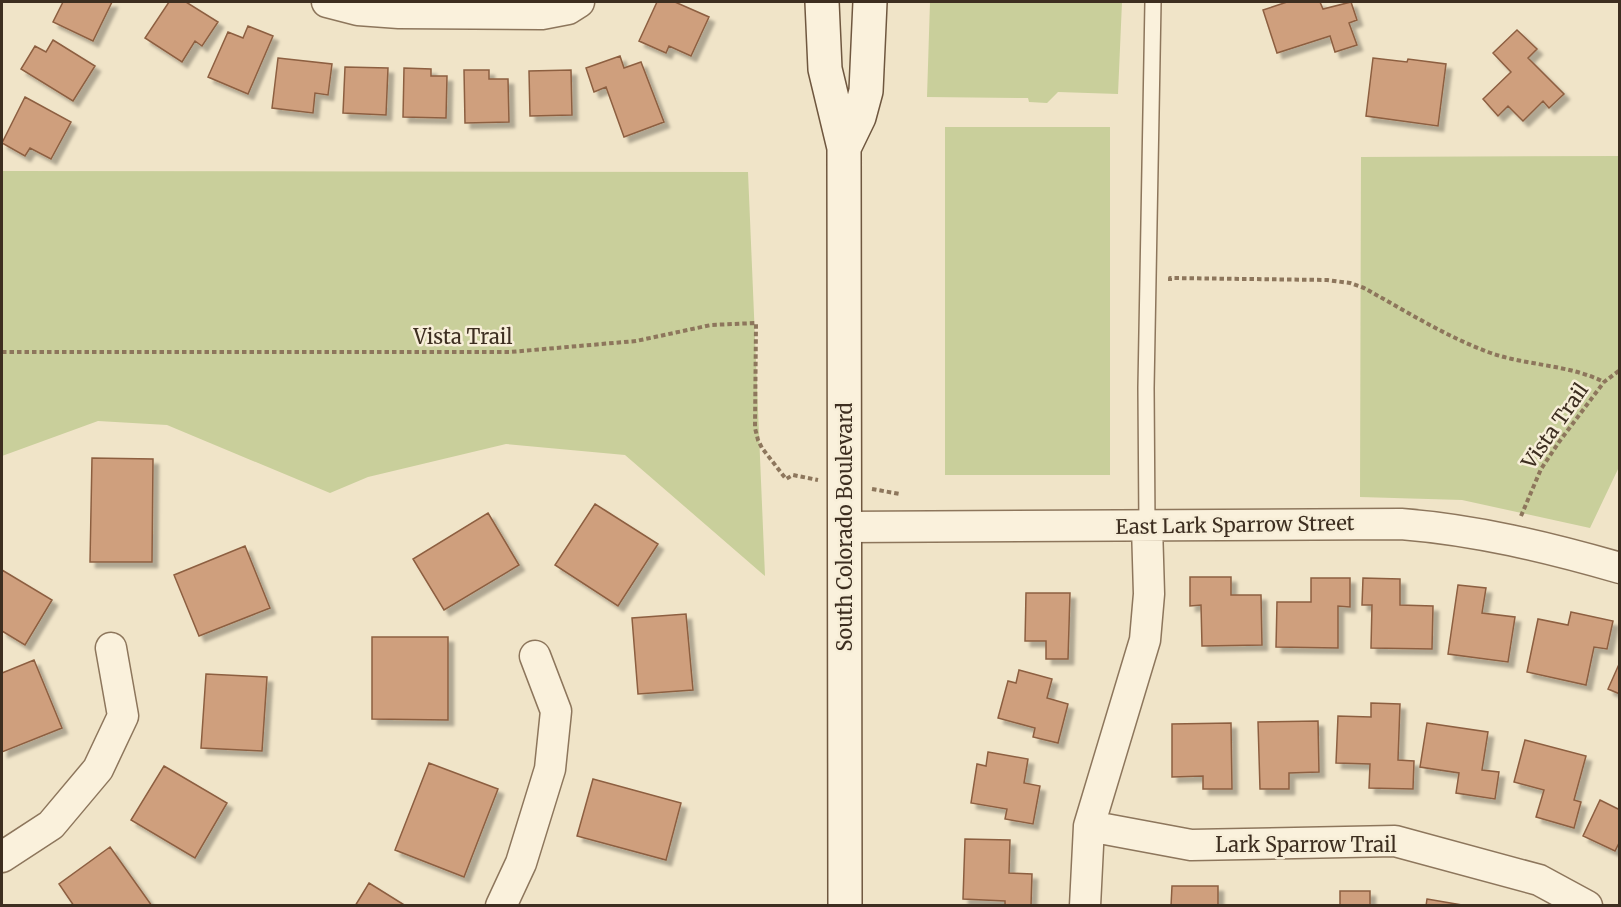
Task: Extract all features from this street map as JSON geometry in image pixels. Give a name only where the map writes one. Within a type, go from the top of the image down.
[{"type":"main road","name":"South Colorado Boulevard","points":[[822,2],[825,69],[844,148],[845,906]]},
{"type":"main road","name":"South Colorado Boulevard","points":[[844,148],[859,117],[866,91],[870,2]]},
{"type":"street","points":[[327,2],[358,10],[399,13],[542,14],[568,9],[579,2]]},
{"type":"street","name":"East Lark Sparrow Street","points":[[845,527],[1401,524],[1463,530],[1512,539],[1620,568]]},
{"type":"street","points":[[1085,906],[1089,826],[1145,640],[1149,594],[1147,526]]},
{"type":"street","points":[[2,857],[51,825],[98,769],[123,716],[111,648]]},
{"type":"street","points":[[501,906],[521,864],[550,769],[556,711],[535,656]]},
{"type":"street","name":"Lark Sparrow Trail","points":[[1089,826],[1191,845],[1395,841],[1539,880],[1587,906]]},
{"type":"lane","points":[[1147,526],[1147,346],[1153,2]]},
{"type":"path","points":[[1190,279],[1327,280],[1350,283],[1364,288],[1487,352],[1515,360],[1588,374],[1604,382]]},
{"type":"path","name":"Vista Trail","points":[[2,352],[510,352],[619,343],[656,338],[711,325],[756,323],[755,428],[762,448],[786,479]]},
{"type":"path","name":"Vista Trail","points":[[1512,539],[1541,469],[1604,382],[1620,370]]},
{"type":"green space","points":[[930,2],[1122,2],[1118,94],[1058,92],[1047,103],[1029,102],[1028,98],[927,97]]},
{"type":"green space","points":[[945,127],[1110,127],[1110,475],[945,475]]},
{"type":"green space","points":[[1619,156],[1619,467],[1590,528],[1462,500],[1360,497],[1361,157]]},
{"type":"green space","points":[[2,171],[748,172],[765,576],[625,455],[506,444],[368,477],[330,493],[167,425],[98,421],[2,456]]},
{"type":"building","points":[[63,2],[112,2],[93,41],[53,22]]},
{"type":"building","points":[[169,2],[186,2],[218,22],[202,46],[195,41],[182,62],[145,38]]},
{"type":"building","points":[[657,2],[675,2],[709,17],[691,56],[669,46],[666,53],[639,41]]},
{"type":"building","points":[[1287,2],[1320,2],[1323,9],[1351,2],[1357,20],[1349,23],[1357,45],[1335,52],[1330,36],[1277,53],[1263,10]]},
{"type":"building","points":[[248,26],[273,36],[248,94],[208,77],[228,32],[243,38]]},
{"type":"building","points":[[1517,30],[1537,49],[1528,58],[1564,94],[1549,108],[1543,101],[1523,121],[1508,106],[1498,116],[1483,99],[1511,72],[1493,53]]},
{"type":"building","points":[[53,40],[95,66],[73,101],[21,69],[35,46],[46,52]]},
{"type":"building","points":[[620,56],[624,68],[641,62],[664,122],[624,137],[606,87],[594,92],[586,68]]},
{"type":"building","points":[[278,58],[332,64],[328,95],[315,93],[313,113],[272,108]]},
{"type":"building","points":[[1373,58],[1407,62],[1408,59],[1446,64],[1438,126],[1366,116]]},
{"type":"building","points":[[345,67],[388,68],[386,115],[343,113]]},
{"type":"building","points":[[404,68],[431,69],[431,76],[447,76],[446,118],[403,117]]},
{"type":"building","points":[[464,70],[489,70],[489,79],[508,79],[509,122],[465,123]]},
{"type":"building","points":[[571,70],[572,115],[530,116],[529,71]]},
{"type":"building","points":[[25,97],[71,122],[51,159],[30,148],[25,156],[2,143]]},
{"type":"building","points":[[92,458],[153,459],[152,562],[90,562]]},
{"type":"building","points":[[595,504],[658,544],[618,606],[555,565]]},
{"type":"building","points":[[488,513],[519,565],[444,610],[413,559]]},
{"type":"building","points":[[245,546],[270,608],[199,636],[174,575]]},
{"type":"building","points":[[2,570],[52,600],[25,645],[2,631]]},
{"type":"building","points":[[1190,577],[1231,577],[1231,595],[1261,595],[1262,645],[1202,646],[1201,605],[1190,606]]},
{"type":"building","points":[[1311,578],[1350,578],[1350,607],[1338,606],[1338,648],[1276,647],[1277,602],[1311,602]]},
{"type":"building","points":[[1363,578],[1400,579],[1400,605],[1433,606],[1432,649],[1371,648],[1372,605],[1362,605]]},
{"type":"building","points":[[1458,585],[1486,588],[1482,613],[1515,617],[1508,662],[1448,654]]},
{"type":"building","points":[[1026,593],[1070,593],[1068,659],[1046,659],[1046,641],[1025,641]]},
{"type":"building","points":[[1571,612],[1613,621],[1607,649],[1594,647],[1586,685],[1527,672],[1538,619],[1568,625]]},
{"type":"building","points":[[686,614],[693,690],[638,694],[632,618]]},
{"type":"building","points":[[372,637],[448,637],[448,720],[372,719]]},
{"type":"building","points":[[34,660],[62,728],[2,752],[2,673]]},
{"type":"building","points":[[1620,662],[1620,694],[1608,689]]},
{"type":"building","points":[[1019,670],[1052,679],[1047,698],[1068,704],[1058,743],[1033,737],[1035,728],[998,718],[1008,681],[1016,683]]},
{"type":"building","points":[[206,674],[267,677],[262,751],[201,748]]},
{"type":"building","points":[[1371,703],[1400,704],[1398,760],[1414,761],[1413,789],[1369,788],[1370,764],[1336,763],[1338,716],[1371,717]]},
{"type":"building","points":[[1318,721],[1319,772],[1289,773],[1289,789],[1260,789],[1258,722]]},
{"type":"building","points":[[1231,723],[1232,789],[1203,789],[1203,776],[1172,777],[1172,724]]},
{"type":"building","points":[[1427,723],[1488,732],[1482,770],[1499,772],[1495,799],[1456,793],[1459,773],[1420,767]]},
{"type":"building","points":[[1525,740],[1586,756],[1574,800],[1581,802],[1574,828],[1536,817],[1544,790],[1514,782]]},
{"type":"building","points":[[988,752],[1028,759],[1024,783],[1040,786],[1033,824],[1005,819],[1007,809],[971,803],[977,764],[986,766]]},
{"type":"building","points":[[429,763],[498,789],[464,877],[395,850]]},
{"type":"building","points":[[164,766],[227,803],[195,858],[131,820]]},
{"type":"building","points":[[593,779],[681,803],[666,860],[577,836]]},
{"type":"building","points":[[1600,800],[1618,809],[1620,806],[1620,841],[1615,851],[1583,836]]},
{"type":"building","points":[[965,839],[1010,840],[1009,873],[1032,874],[1031,906],[1005,906],[1005,901],[963,899]]},
{"type":"building","points":[[110,847],[152,906],[74,906],[59,884]]},
{"type":"building","points":[[369,883],[406,906],[355,906]]},
{"type":"building","points":[[1172,886],[1218,886],[1218,906],[1171,906]]},
{"type":"building","points":[[1340,891],[1370,891],[1370,906],[1340,906]]},
{"type":"building","points":[[1427,899],[1468,906],[1426,906]]}]
